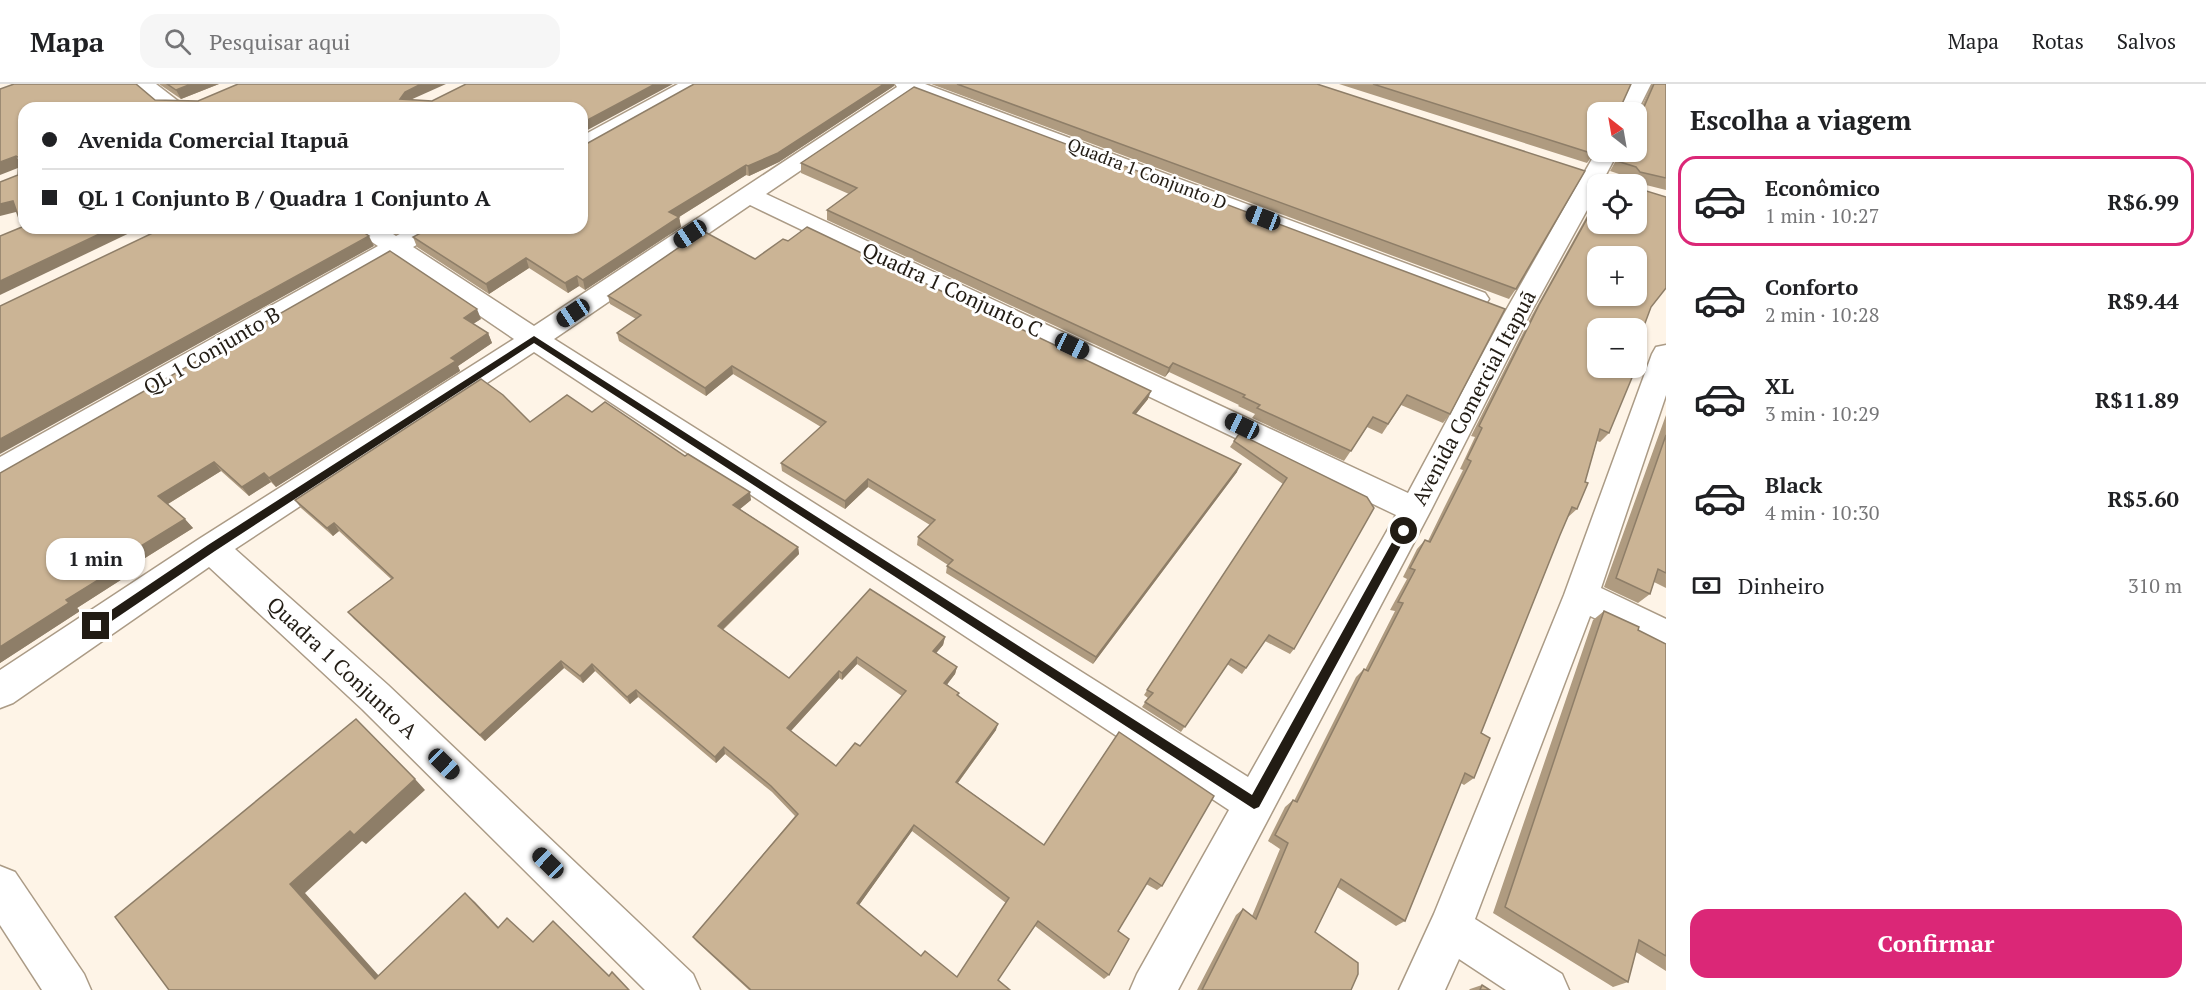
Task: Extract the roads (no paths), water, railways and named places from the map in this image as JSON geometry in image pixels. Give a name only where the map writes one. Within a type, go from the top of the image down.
[{"type":"street","points":[[143,84],[176,102]]},
{"type":"street","points":[[588,141],[693,84]]},
{"type":"street","points":[[1632,102],[1641,84]]},
{"type":"street","points":[[0,691],[211,548],[534,339],[911,85]]},
{"type":"street","name":"Quadra 1 Conjunto D","points":[[911,85],[1517,314]]},
{"type":"street","name":"Avenida Comercial Itapuã","points":[[1153,990],[1415,510],[1517,314],[1597,170]]},
{"type":"street","name":"Quadra 1 Conjunto C","points":[[748,195],[1415,510]]},
{"type":"street","points":[[377,234],[534,339],[1254,803]]},
{"type":"street","name":"QL 1 Conjunto B","points":[[0,472],[418,234]]},
{"type":"street","points":[[1422,990],[1450,928],[1581,595],[1664,368]]},
{"type":"street","name":"Quadra 1 Conjunto A","points":[[211,548],[375,698],[677,990]]},
{"type":"street","points":[[1581,595],[1666,636]]},
{"type":"street","points":[[0,886],[68,990]]},
{"type":"street","points":[[1450,928],[1546,990]]}]
